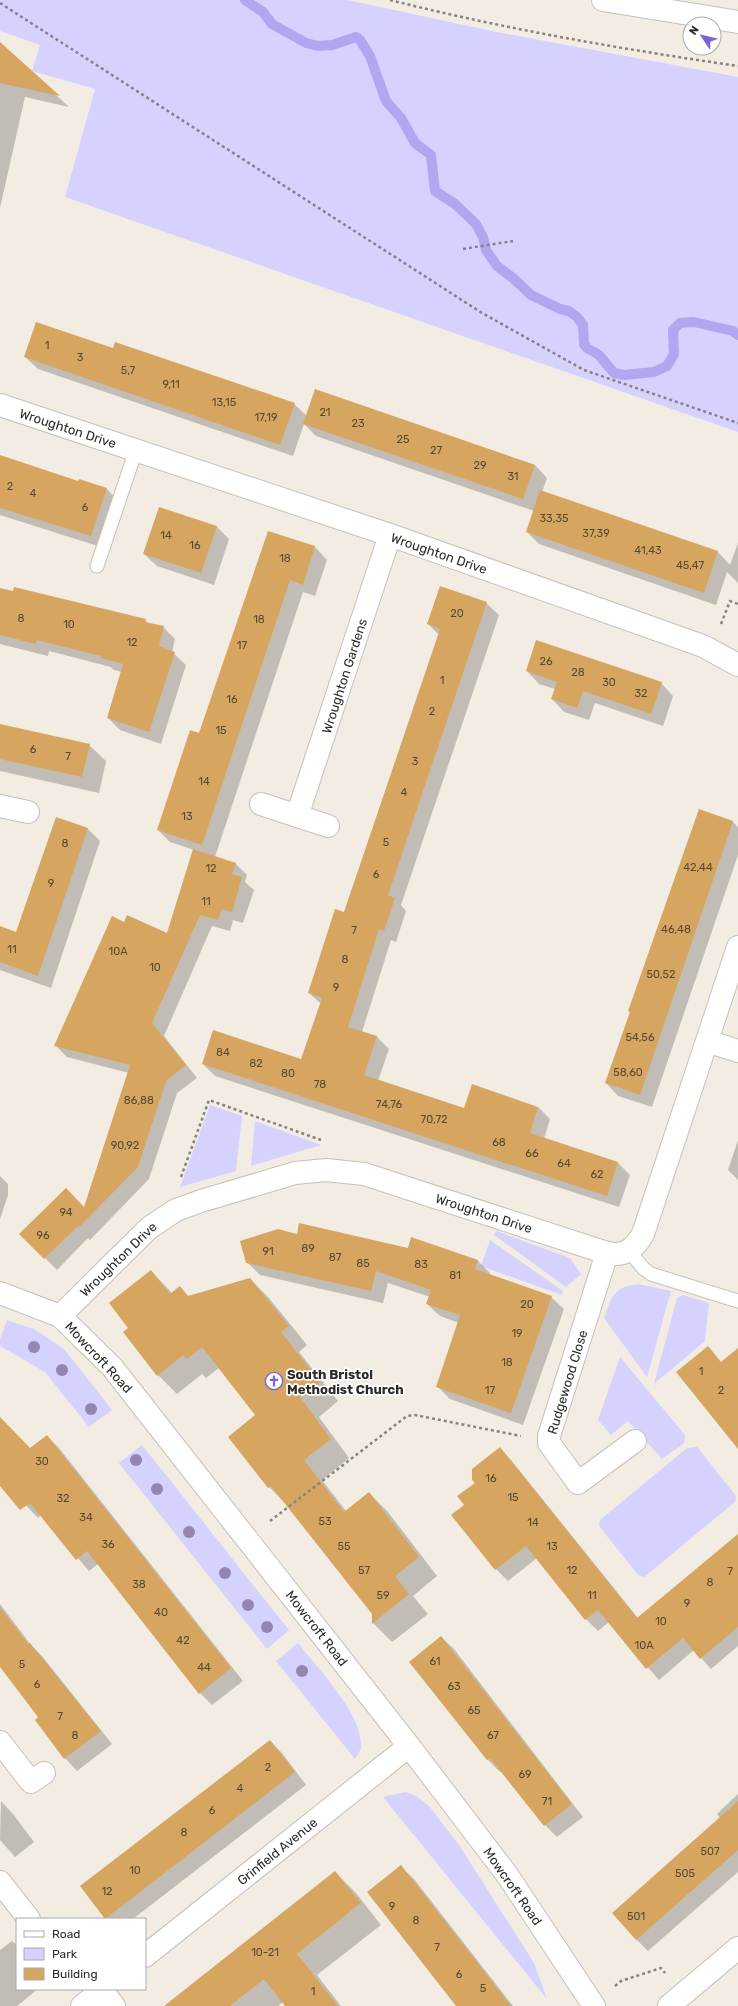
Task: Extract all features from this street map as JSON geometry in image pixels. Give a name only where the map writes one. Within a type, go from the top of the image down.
[{"type":"street","points":[[603,0],[738,22]]},
{"type":"street","name":"Wroughton Drive","points":[[0,405],[390,536],[703,646],[738,665]]},
{"type":"street","name":"Wroughton Gardens","points":[[297,816],[390,536]]},
{"type":"street","points":[[261,804],[328,826]]},
{"type":"street","points":[[0,806],[28,812]]},
{"type":"street","points":[[629,1252],[642,1234],[738,947]]},
{"type":"street","points":[[707,1041],[738,1050]]},
{"type":"street","name":"Wroughton Drive","points":[[60,1316],[144,1233],[167,1215],[201,1201],[295,1173],[326,1170],[364,1174],[607,1253],[616,1255],[629,1252]]},
{"type":"street","name":"Rudgewood Close","points":[[607,1253],[549,1436],[549,1441],[578,1483],[635,1441]]},
{"type":"street","name":"Mowcroft Road","points":[[0,1293],[60,1316],[112,1367],[409,1746],[508,1876],[594,2005]]},
{"type":"street","points":[[0,1742],[31,1782],[44,1773]]},
{"type":"street","name":"Grinfield Avenue","points":[[146,1955],[409,1746]]},
{"type":"street","points":[[0,1882],[28,1918]]},
{"type":"street","points":[[676,2000],[738,1948]]},
{"type":"lane","points":[[97,566],[136,450]]},
{"type":"lane","points":[[629,1252],[644,1269],[651,1274],[738,1301]]},
{"type":"path","points":[[390,0],[442,13],[647,53],[738,66]]},
{"type":"path","points":[[0,3],[489,317],[584,370],[738,423]]},
{"type":"path","points":[[463,249],[513,242]]},
{"type":"path","points":[[167,1215],[209,1100],[329,1143],[326,1170]]},
{"type":"path","points":[[247,1539],[407,1416],[415,1415],[549,1441]]},
{"type":"path","points":[[594,2005],[621,1981],[661,1968],[676,2000]]},
{"type":"green space","points":[[0,0],[347,0],[497,32],[738,77],[738,432],[65,197],[95,89],[32,71],[40,45],[0,31]]},
{"type":"green space","points":[[210,1105],[242,1116],[236,1171],[180,1187]]},
{"type":"green space","points":[[255,1121],[321,1145],[251,1166]]},
{"type":"green space","points":[[496,1231],[570,1258],[581,1274],[566,1287],[494,1235]]},
{"type":"green space","points":[[490,1240],[563,1291],[562,1295],[481,1266]]},
{"type":"green space","points":[[638,1284],[671,1291],[647,1377],[604,1318],[609,1304],[618,1291],[630,1285]]},
{"type":"green space","points":[[683,1295],[709,1303],[705,1341],[654,1384],[677,1298]]},
{"type":"green space","points":[[7,1320],[34,1329],[64,1349],[112,1410],[89,1427],[45,1372],[0,1346],[0,1339]]},
{"type":"green space","points":[[620,1357],[685,1435],[684,1443],[662,1459],[628,1421],[611,1435],[598,1420]]},
{"type":"green space","points":[[142,1445],[289,1630],[267,1649],[119,1463]]},
{"type":"green space","points":[[697,1447],[736,1496],[735,1502],[644,1577],[638,1575],[599,1526],[600,1520],[687,1448]]},
{"type":"green space","points":[[298,1643],[328,1679],[348,1707],[355,1721],[360,1735],[361,1748],[355,1759],[276,1661]]},
{"type":"green space","points":[[406,1792],[416,1796],[429,1806],[459,1845],[534,1963],[547,1999],[383,1797]]},
{"type":"building","points":[[0,42],[60,96],[0,83]]},
{"type":"building","points":[[36,322],[113,348],[115,342],[295,403],[280,445],[24,357]]},
{"type":"building","points":[[315,389],[535,465],[523,499],[303,424]]},
{"type":"building","points":[[0,455],[78,481],[79,479],[107,488],[91,536],[0,508]]},
{"type":"building","points":[[540,490],[718,551],[704,593],[526,532]]},
{"type":"building","points":[[159,507],[217,526],[201,573],[143,554]]},
{"type":"building","points":[[268,531],[315,546],[303,585],[290,580],[202,845],[157,830],[190,730],[199,733]]},
{"type":"building","points":[[440,586],[487,602],[388,895],[395,898],[384,931],[379,929],[348,1027],[377,1036],[364,1075],[464,1108],[472,1084],[538,1107],[530,1133],[618,1162],[607,1196],[202,1064],[213,1030],[301,1059],[322,998],[308,993],[335,909],[344,912],[440,629],[427,624]]},
{"type":"building","points":[[14,587],[146,619],[145,622],[164,626],[159,646],[175,652],[149,732],[107,718],[123,664],[101,658],[101,656],[37,640],[36,644],[0,635],[0,588],[13,591]]},
{"type":"building","points":[[536,640],[662,682],[651,714],[583,691],[577,708],[551,699],[557,682],[526,671]]},
{"type":"building","points":[[0,724],[90,744],[82,777],[0,759]]},
{"type":"building","points":[[699,809],[733,821],[640,1095],[605,1083],[630,1012],[628,1011]]},
{"type":"building","points":[[56,817],[88,828],[38,976],[0,962],[0,926],[16,932]]},
{"type":"building","points":[[193,849],[236,863],[232,874],[242,877],[232,912],[222,909],[218,920],[200,915],[152,1023],[186,1065],[166,1081],[138,1167],[77,1229],[79,1225],[44,1259],[19,1234],[66,1188],[84,1207],[130,1065],[54,1046],[112,916],[124,922],[127,915],[167,933]]},
{"type":"building","points":[[299,1223],[408,1248],[411,1237],[478,1260],[475,1269],[552,1296],[511,1413],[436,1387],[460,1315],[426,1304],[431,1290],[376,1271],[371,1291],[246,1263],[240,1241],[278,1229],[297,1234]]},
{"type":"building","points":[[151,1270],[170,1294],[180,1286],[188,1296],[250,1278],[289,1326],[281,1332],[320,1382],[300,1397],[331,1439],[304,1460],[344,1512],[369,1492],[419,1557],[395,1576],[409,1594],[372,1624],[372,1614],[271,1486],[268,1488],[228,1437],[255,1415],[202,1347],[187,1359],[183,1355],[157,1376],[123,1332],[128,1328],[109,1303]]},
{"type":"building","points":[[708,1346],[721,1362],[738,1348],[738,1449],[676,1372]]},
{"type":"building","points":[[0,1417],[30,1448],[47,1435],[231,1668],[199,1694],[87,1551],[76,1560],[30,1503],[20,1510],[0,1486]]},
{"type":"building","points":[[500,1447],[637,1618],[738,1534],[738,1627],[700,1659],[683,1638],[646,1669],[598,1610],[585,1620],[526,1546],[495,1570],[451,1515],[464,1505],[457,1496],[475,1483],[472,1480],[472,1469]]},
{"type":"building","points":[[0,1607],[28,1644],[30,1643],[101,1731],[64,1759],[35,1720],[38,1717],[0,1667]]},
{"type":"building","points":[[441,1636],[572,1804],[544,1826],[490,1758],[487,1760],[409,1662]]},
{"type":"building","points":[[270,1740],[295,1772],[106,1918],[104,1918],[80,1886]]},
{"type":"building","points":[[738,1801],[738,1850],[636,1940],[612,1913]]},
{"type":"building","points":[[401,1865],[511,2006],[456,2006],[367,1892]]},
{"type":"building","points":[[335,1871],[361,1903],[297,1954],[338,2006],[285,2006],[264,1979],[230,2006],[164,2006]]},
{"type":"waterway","points":[[245,0],[263,12],[272,24],[306,43],[318,46],[332,45],[356,37],[360,40],[370,56],[386,101],[401,118],[415,143],[431,155],[435,191],[455,204],[476,224],[483,237],[486,250],[497,266],[513,278],[531,295],[560,309],[569,311],[577,317],[583,325],[584,344],[587,348],[599,355],[614,373],[624,375],[654,372],[667,366],[674,354],[673,330],[680,323],[694,322],[733,331],[738,335]]},
{"type":"place","name":"South Bristol Methodist Church","points":[[274,1381]]}]
